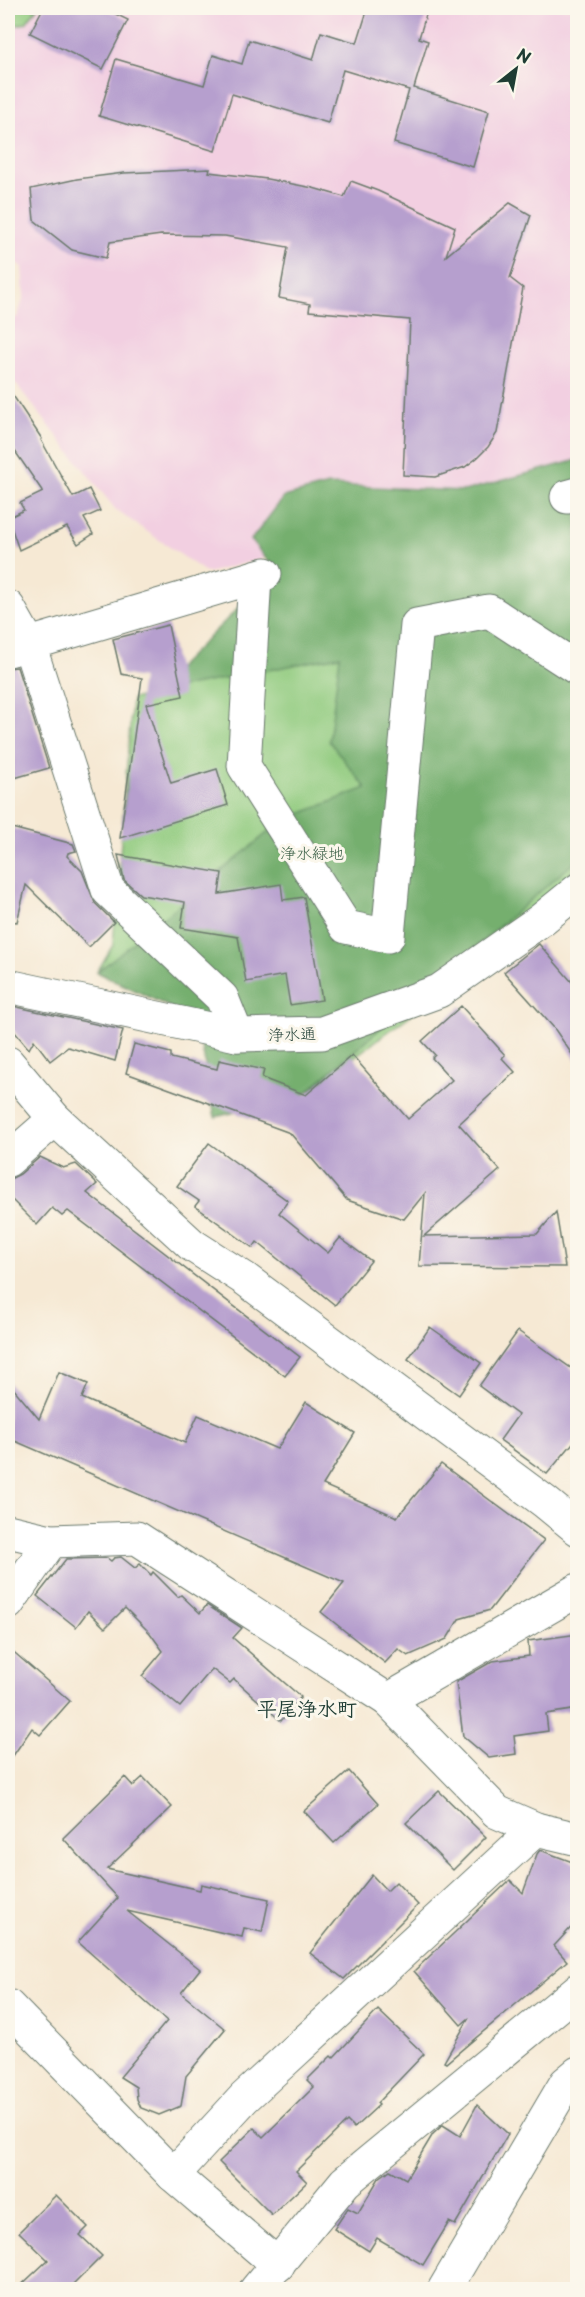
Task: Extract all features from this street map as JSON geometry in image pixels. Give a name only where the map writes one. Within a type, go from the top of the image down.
[{"type":"street","points":[[18,647],[260,576],[244,766],[346,927],[388,936],[417,625],[489,611],[578,669]]},
{"type":"street","points":[[8,608],[18,647],[108,890],[222,998],[237,1035]]},
{"type":"street","name":"浄水通","points":[[8,986],[237,1035],[322,1033],[439,992],[541,920],[578,890]]},
{"type":"street","points":[[8,1063],[55,1119],[192,1245],[254,1286],[545,1502],[578,1529]]},
{"type":"street","points":[[8,1160],[55,1119]]},
{"type":"street","points":[[8,1530],[51,1541],[136,1538],[388,1700],[497,1812],[536,1829],[578,1839]]},
{"type":"street","points":[[8,1603],[51,1541]]},
{"type":"street","points":[[388,1700],[578,1590]]},
{"type":"street","points":[[173,2175],[244,2098],[536,1829]]},
{"type":"street","points":[[256,2289],[345,2182],[578,1990]]},
{"type":"street","points":[[8,2006],[173,2175],[278,2265]]},
{"type":"street","points":[[444,2289],[566,2083],[578,2073]]},
{"type":"shaded area","points":[[33,8],[577,8],[577,476],[207,573],[116,510],[8,374],[8,324],[18,316],[24,296],[22,267],[8,256],[8,18]]},
{"type":"green space","points":[[8,8],[37,8],[26,23],[8,27]]},
{"type":"green space","name":"浄水緑地","points":[[577,460],[577,860],[303,1095],[215,1117],[197,1020],[97,972],[282,821],[366,788],[329,741],[340,656],[152,693],[276,571],[251,540],[284,497],[328,485],[464,491]]},
{"type":"green space","name":"浄水緑地","points":[[490,613],[578,834],[577,862],[548,913],[303,1095],[215,1117],[197,1020],[97,972],[113,945],[132,699]]},
{"type":"building","points":[[43,8],[103,8],[128,20],[103,69],[30,33]]},
{"type":"building","points":[[368,8],[428,8],[419,38],[428,41],[414,88],[489,111],[473,167],[394,143],[409,90],[343,70],[328,123],[232,94],[215,151],[99,116],[116,59],[204,85],[213,55],[242,64],[249,40],[313,60],[321,32],[357,43]]},
{"type":"building","points":[[210,169],[209,172],[267,179],[344,197],[351,181],[455,227],[446,256],[510,203],[531,215],[510,278],[523,288],[497,433],[477,458],[465,467],[435,477],[403,475],[410,320],[309,311],[310,304],[279,298],[288,247],[225,236],[161,235],[110,242],[106,258],[72,250],[34,220],[31,189],[77,179],[124,173]]},
{"type":"building","points":[[8,388],[42,439],[73,497],[89,489],[100,511],[84,518],[93,534],[78,544],[67,527],[19,550],[8,518],[24,510],[20,503],[43,492],[8,441]]},
{"type":"building","points":[[168,625],[183,696],[146,704],[171,783],[217,769],[228,805],[120,838],[142,678],[121,674],[113,639]]},
{"type":"building","points":[[17,667],[49,768],[11,779],[8,766],[8,668]]},
{"type":"building","points":[[8,827],[73,844],[76,851],[68,853],[67,856],[82,871],[95,903],[114,922],[89,947],[26,885],[17,922],[8,921]]},
{"type":"building","points":[[118,855],[222,873],[219,894],[281,884],[283,900],[304,897],[322,1000],[290,1005],[285,975],[246,982],[238,937],[181,928],[185,902],[141,895],[124,880]]},
{"type":"building","points":[[539,944],[578,989],[578,1063],[554,1028],[504,972]]},
{"type":"building","points":[[8,1005],[123,1030],[115,1061],[68,1047],[50,1061],[34,1040],[29,1049],[8,1024]]},
{"type":"building","points":[[461,1006],[505,1055],[502,1058],[515,1072],[459,1124],[500,1170],[424,1236],[537,1234],[556,1212],[565,1267],[419,1266],[425,1193],[404,1219],[347,1200],[290,1133],[126,1073],[134,1044],[171,1053],[171,1058],[217,1069],[219,1060],[264,1070],[262,1078],[306,1095],[352,1055],[408,1119],[452,1080],[432,1058],[435,1055],[422,1041]]},
{"type":"building","points":[[209,1143],[288,1201],[279,1213],[328,1253],[340,1238],[371,1261],[335,1305],[257,1242],[253,1248],[195,1206],[199,1201],[177,1186]]},
{"type":"building","points":[[40,1157],[63,1168],[76,1164],[97,1184],[87,1193],[300,1357],[285,1376],[68,1211],[62,1216],[52,1208],[37,1225],[8,1196],[8,1180],[20,1174]]},
{"type":"building","points":[[430,1327],[481,1363],[459,1395],[408,1359]]},
{"type":"building","points":[[518,1331],[578,1373],[578,1437],[547,1474],[500,1440],[518,1415],[479,1386]]},
{"type":"building","points":[[59,1372],[88,1384],[82,1398],[185,1443],[198,1415],[277,1449],[306,1402],[355,1433],[323,1485],[397,1517],[441,1464],[544,1540],[490,1610],[459,1619],[447,1639],[408,1656],[398,1649],[385,1663],[321,1612],[344,1583],[8,1438],[8,1382],[39,1419]]},
{"type":"building","points":[[121,1557],[135,1568],[140,1564],[151,1575],[153,1572],[178,1597],[181,1595],[200,1613],[207,1605],[242,1628],[233,1638],[301,1697],[281,1721],[234,1679],[230,1683],[212,1669],[180,1707],[142,1676],[163,1651],[150,1633],[125,1608],[105,1628],[88,1611],[76,1627],[37,1596],[66,1559],[107,1558],[111,1561]]},
{"type":"building","points":[[578,1634],[578,1709],[546,1714],[548,1731],[514,1736],[516,1754],[489,1758],[463,1736],[456,1682],[493,1661],[529,1656],[528,1641]]},
{"type":"building","points":[[8,1647],[70,1701],[40,1735],[32,1728],[8,1763]]},
{"type":"building","points":[[349,1771],[378,1804],[334,1843],[304,1811]]},
{"type":"building","points":[[125,1777],[133,1786],[143,1777],[172,1807],[107,1869],[200,1890],[201,1884],[269,1899],[262,1932],[244,1928],[242,1937],[127,1911],[200,1969],[181,1993],[225,2029],[186,2076],[181,2106],[159,2115],[141,2108],[137,2099],[136,2087],[120,2077],[167,2021],[78,1942],[118,1898],[63,1838]]},
{"type":"building","points":[[439,1791],[486,1837],[453,1870],[406,1823]]},
{"type":"building","points":[[540,1850],[578,1864],[578,1920],[554,1946],[567,1961],[446,2063],[444,2062],[469,2018],[461,2025],[414,1971],[510,1880],[523,1893]]},
{"type":"building","points":[[372,1875],[387,1891],[396,1882],[418,1905],[344,1979],[310,1953]]},
{"type":"building","points":[[378,2010],[424,2054],[377,2103],[379,2105],[354,2128],[347,2121],[296,2171],[307,2182],[272,2215],[219,2162],[254,2128],[263,2137],[314,2087],[307,2080],[331,2056],[333,2058]]},
{"type":"building","points":[[477,2105],[508,2134],[455,2225],[449,2222],[423,2265],[377,2238],[369,2251],[334,2229],[348,2208],[358,2213],[379,2178],[390,2170],[406,2179],[433,2134],[443,2125],[460,2136]]},
{"type":"building","points":[[56,2195],[88,2227],[80,2235],[102,2256],[69,2289],[17,2289],[48,2260],[19,2232]]},
{"type":"district","name":"平尾浄水町","points":[[307,1708]]}]
